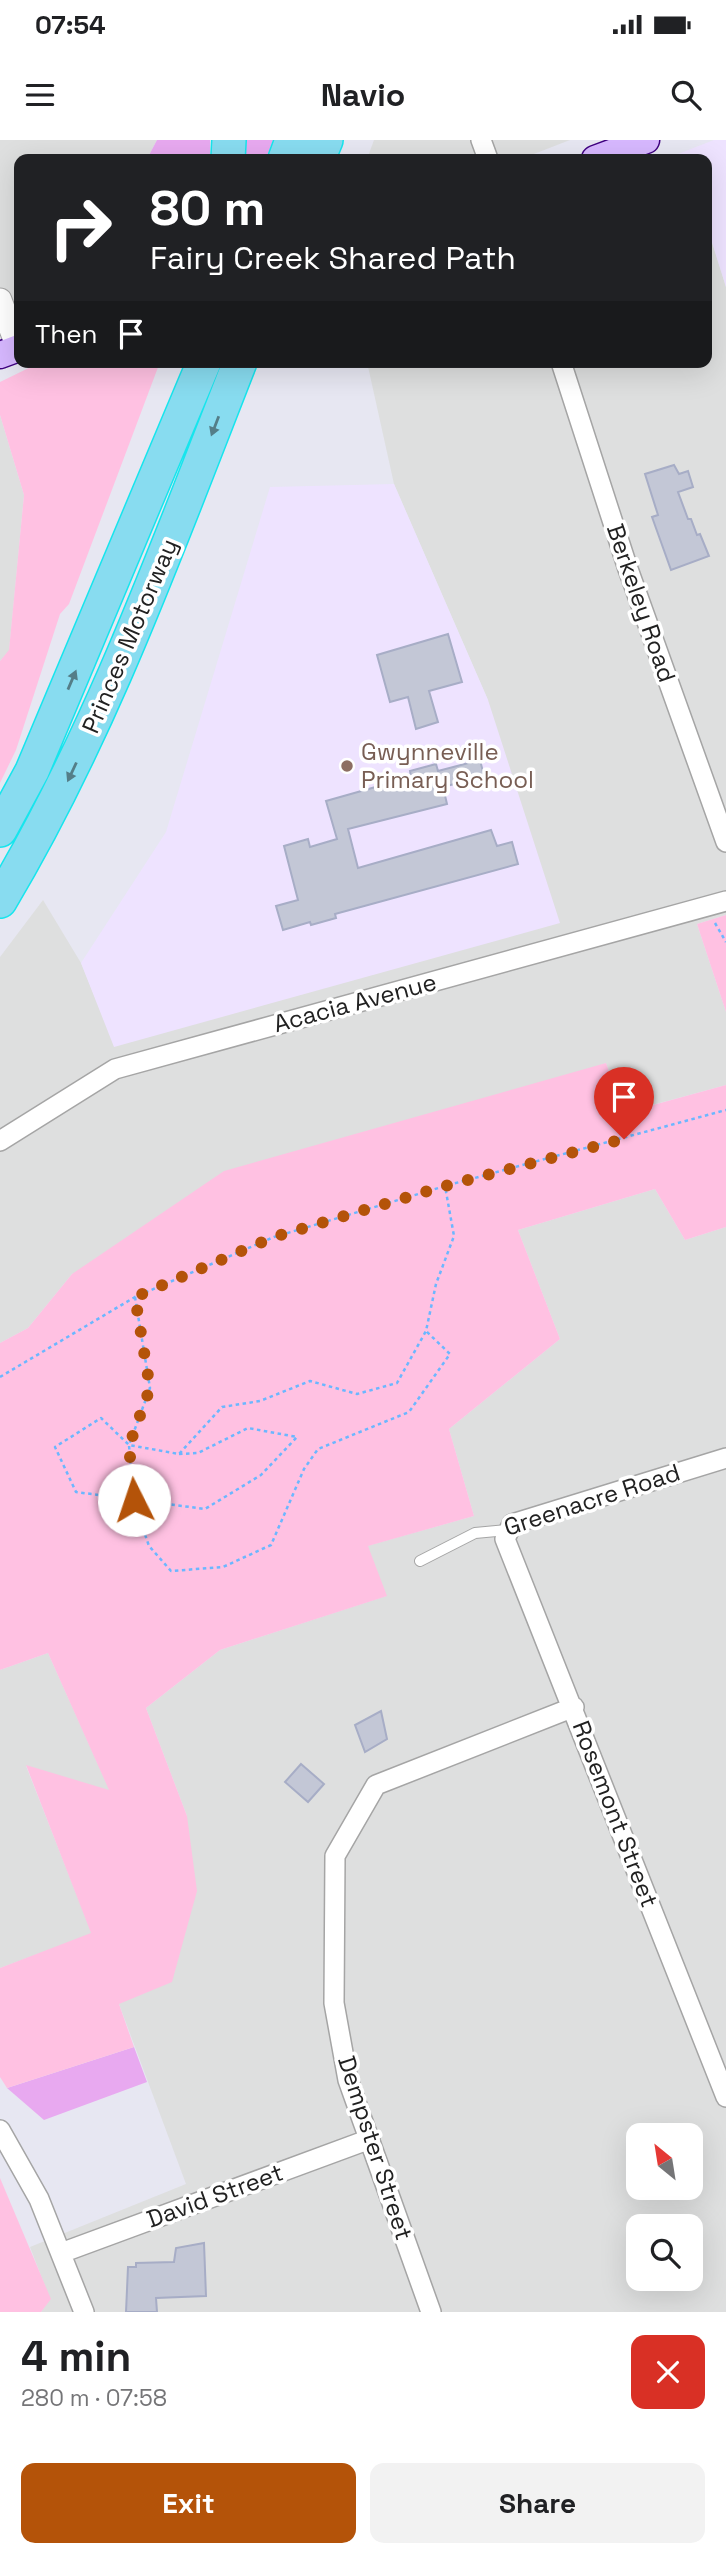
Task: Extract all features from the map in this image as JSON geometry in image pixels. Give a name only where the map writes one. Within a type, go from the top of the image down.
[{"type":"highway","points":[[130,542],[186,368]]},
{"type":"highway","name":"Princes Motorway","points":[[0,830],[32,771],[202,368]]},
{"type":"highway","name":"Princes Motorway","points":[[0,901],[72,773],[158,572],[238,368]]},
{"type":"main road","points":[[608,154],[646,140]]},
{"type":"street","points":[[0,300],[12,350]]},
{"type":"street","name":"Berkeley Road","points":[[563,368],[628,569],[726,842]]},
{"type":"street","name":"Acacia Avenue","points":[[0,1140],[115,1069],[726,901]]},
{"type":"street","name":"Greenacre Road","points":[[507,1531],[512,1524],[726,1458]]},
{"type":"street","name":"Rosemont Street","points":[[507,1531],[505,1539],[574,1707],[726,2097]]},
{"type":"street","name":"Dempster Street","points":[[431,2312],[348,2080],[334,2003],[335,1856],[376,1784],[574,1707]]},
{"type":"street","points":[[0,2130],[39,2199],[84,2312]]},
{"type":"street","name":"David Street","points":[[61,2253],[370,2139]]},
{"type":"lane","name":"Greenacre Road","points":[[420,1561],[475,1533],[507,1531]]},
{"type":"path","points":[[715,923],[726,942]]},
{"type":"path","points":[[0,1377],[135,1297],[274,1237],[445,1186],[726,1110]]},
{"type":"path","points":[[179,1454],[222,1407],[260,1401],[310,1381],[357,1394],[397,1383],[426,1331],[436,1284],[454,1236],[445,1186]]},
{"type":"path","points":[[135,1297],[150,1388],[129,1446],[134,1500],[149,1546],[171,1571],[223,1567],[271,1545],[304,1469],[318,1449],[409,1412],[450,1354],[426,1331]]},
{"type":"path","points":[[101,1418],[129,1446],[179,1454],[198,1453],[248,1428],[297,1437],[261,1475],[205,1509],[76,1492],[55,1447],[101,1418]]},
{"type":"shaded area","points":[[0,140],[157,140],[150,154],[14,154],[14,325],[0,330]]},
{"type":"shaded area","points":[[157,140],[210,140],[210,154],[150,154]]},
{"type":"shaded area","points":[[242,140],[273,140],[268,154],[242,154]]},
{"type":"shaded area","points":[[374,140],[570,140],[534,154],[369,154]]},
{"type":"shaded area","points":[[714,140],[726,140],[726,287],[712,242],[712,154],[678,154]]},
{"type":"shaded area","points":[[712,242],[726,287],[726,915],[697,924],[726,1012],[726,1085],[623,1113],[606,1063],[72,1274],[28,1328],[0,1343],[0,957],[43,900],[81,963],[115,1046],[488,700],[394,484],[368,368],[712,368]]},
{"type":"shaded area","points":[[29,368],[158,368],[69,604],[60,614],[16,750],[0,783],[0,661],[9,650],[24,495],[0,415],[0,382]]},
{"type":"shaded area","points":[[0,415],[24,495],[9,651],[0,661]]},
{"type":"shaded area","name":"Gwynneville Primary School","points":[[394,484],[488,700],[560,923],[114,1047],[81,963],[166,832],[270,487]]},
{"type":"shaded area","points":[[726,915],[726,1012],[697,924]]},
{"type":"shaded area","points":[[606,1063],[624,1113],[726,1085],[726,1227],[685,1240],[655,1189],[518,1230],[560,1339],[449,1429],[474,1516],[368,1546],[387,1596],[220,1650],[146,1708],[187,1816],[197,1891],[172,1982],[119,2004],[134,2047],[7,2088],[0,2077],[0,1968],[91,1933],[26,1765],[109,1790],[48,1653],[0,1670],[0,1343],[28,1328],[72,1274],[224,1171]]},
{"type":"shaded area","points":[[655,1189],[685,1240],[726,1227],[726,2312],[41,2312],[50,2299],[30,2247],[186,2184],[119,2004],[187,1816],[146,1708],[220,1650],[386,1596],[367,1546],[474,1516],[449,1429],[560,1339],[518,1230]]},
{"type":"shaded area","points":[[48,1653],[110,1791],[26,1766],[92,1934],[0,1968],[0,1670]]},
{"type":"shaded area","points":[[134,2047],[147,2082],[44,2120],[7,2088]]},
{"type":"shaded area","points":[[0,2178],[51,2299],[41,2312],[0,2312]]},
{"type":"building","points":[[674,465],[679,474],[688,471],[693,487],[678,492],[688,519],[691,519],[697,535],[700,534],[709,556],[671,570],[652,517],[658,515],[645,474]]},
{"type":"building","points":[[448,634],[462,682],[429,691],[438,722],[416,729],[408,697],[390,702],[377,655]]},
{"type":"building","points":[[480,760],[484,776],[443,787],[447,804],[348,829],[358,868],[491,830],[497,846],[512,842],[518,864],[335,914],[336,918],[283,930],[276,906],[298,900],[284,846],[308,839],[310,847],[337,839],[326,801],[411,777],[410,771],[436,764],[438,771]]},
{"type":"building","points":[[381,1711],[387,1739],[365,1752],[355,1725]]},
{"type":"building","points":[[301,1764],[324,1784],[308,1802],[285,1782]]},
{"type":"building","points":[[204,2243],[206,2296],[156,2298],[157,2312],[126,2312],[128,2267],[136,2267],[136,2263],[174,2262],[176,2248]]},
{"type":"place","name":"Gwynneville Primary School","points":[[347,766]]},
{"type":"route","points":[[134,1500],[129,1446],[150,1388],[135,1297],[274,1237],[445,1186],[624,1139]]}]
